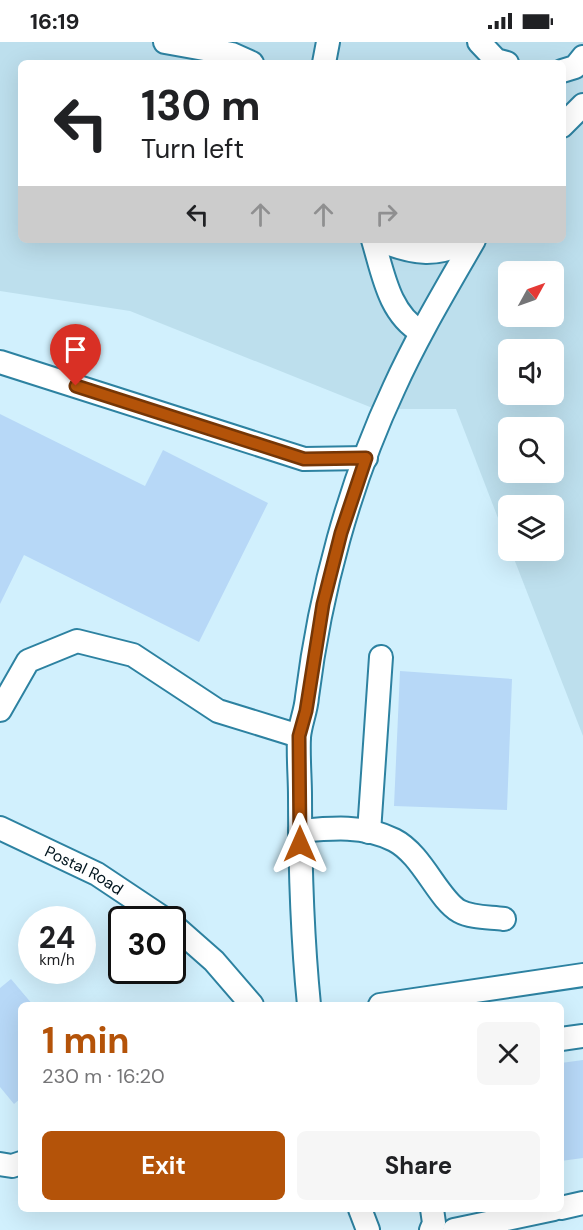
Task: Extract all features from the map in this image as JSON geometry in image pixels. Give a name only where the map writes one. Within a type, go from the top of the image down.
[{"type":"street","points":[[165,42],[232,54],[245,60]]},
{"type":"street","points":[[325,60],[328,42]]},
{"type":"street","points":[[479,42],[496,60]]},
{"type":"street","points":[[566,122],[583,105]]},
{"type":"street","points":[[374,243],[395,306],[411,326],[421,332]]},
{"type":"street","points":[[390,243],[427,254],[444,252],[466,243]]},
{"type":"street","points":[[309,1002],[303,947],[299,736],[306,711],[323,604],[341,533],[392,390],[421,332],[471,243]]},
{"type":"street","points":[[0,362],[304,459],[366,458]]},
{"type":"street","points":[[0,710],[28,662],[77,641],[133,655],[218,711],[299,736]]},
{"type":"street","points":[[369,832],[381,657]]},
{"type":"street","points":[[300,831],[345,827],[396,841],[426,870],[457,910],[470,915],[504,919]]},
{"type":"street","name":"Postal Road","points":[[0,828],[97,874],[145,906]]},
{"type":"street","points":[[186,937],[214,962],[249,1002]]},
{"type":"street","points":[[400,1002],[583,975]]},
{"type":"street","points":[[564,1039],[583,1036]]},
{"type":"street","points":[[0,1164],[12,1166],[18,1164]]},
{"type":"street","points":[[564,1207],[583,1203]]},
{"type":"street","points":[[361,1212],[368,1230]]},
{"type":"street","points":[[430,1230],[434,1223],[432,1212]]},
{"type":"street","points":[[454,1230],[540,1212]]},
{"type":"shaded area","points":[[0,42],[583,42],[583,736],[515,561],[564,561],[564,495],[498,495],[498,518],[456,409],[375,409],[130,311],[0,291]]},
{"type":"building","points":[[0,414],[145,486],[163,450],[268,503],[199,642],[24,555],[0,604]]},
{"type":"building","points":[[400,671],[512,679],[507,810],[394,806]]},
{"type":"building","points":[[11,979],[30,1002],[18,1002],[18,1101],[14,1104],[0,1087],[0,988]]},
{"type":"building","points":[[583,1060],[583,1158],[564,1161],[564,1063]]},
{"type":"route","points":[[76,386],[304,459],[366,458],[341,533],[323,604],[306,711],[299,736],[300,844]]}]
